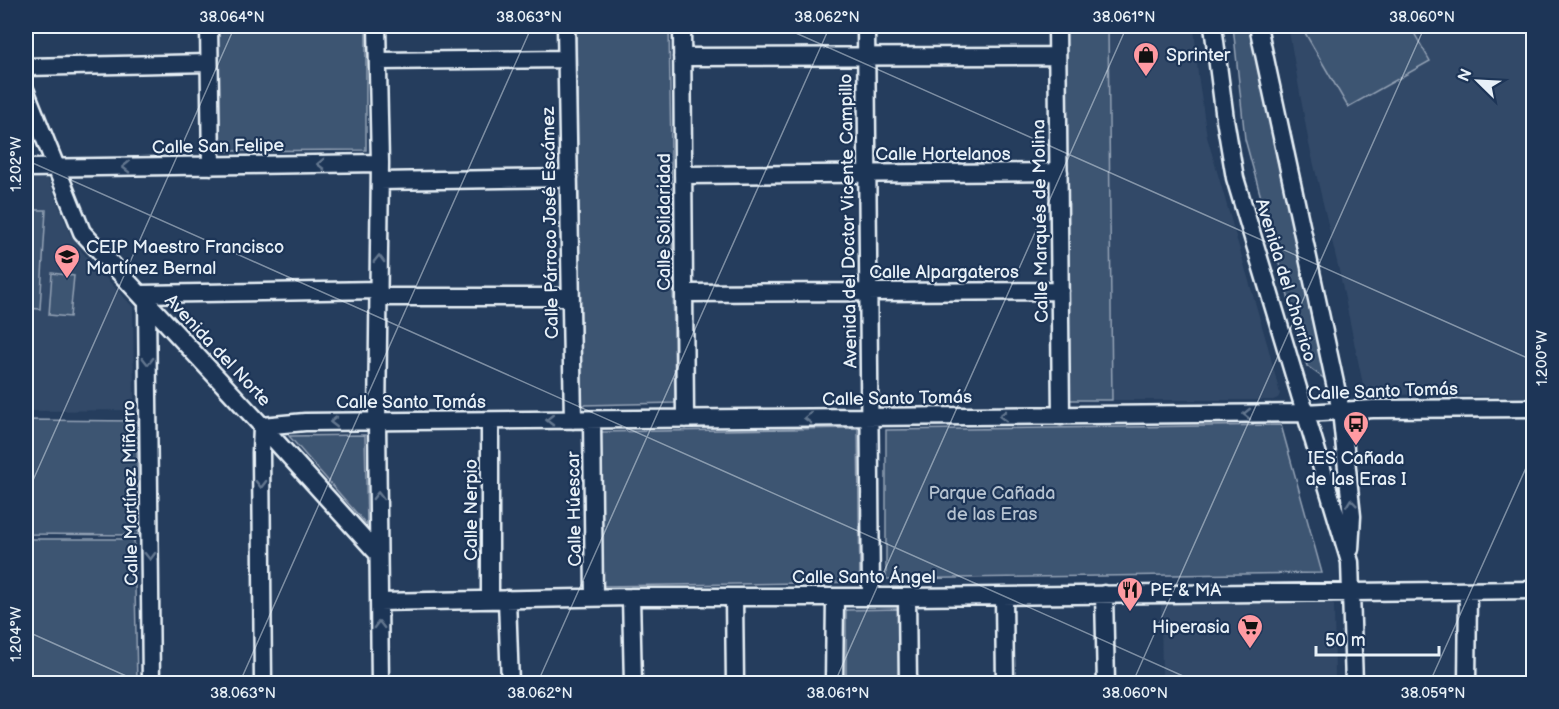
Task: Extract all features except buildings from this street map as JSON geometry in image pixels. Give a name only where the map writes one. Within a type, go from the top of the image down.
[{"type":"street","points":[[208,26],[211,165]]},
{"type":"street","points":[[377,26],[380,163],[377,422],[380,684]]},
{"type":"street","name":"Calle Párroco José Escámez","points":[[566,26],[573,420]]},
{"type":"street","name":"Calle Solidaridad","points":[[682,26],[685,419]]},
{"type":"street","name":"Avenida del Doctor Vicente Campillo","points":[[866,26],[871,597]]},
{"type":"street","name":"Calle Marqués de Molina","points":[[1057,26],[1061,416]]},
{"type":"street","name":"Avenida del Chorrico","points":[[1213,26],[1235,178],[1350,562]]},
{"type":"street","name":"Avenida del Chorrico","points":[[1258,26],[1341,411],[1352,516],[1350,593],[1354,684]]},
{"type":"street","points":[[682,57],[1058,56]]},
{"type":"street","points":[[378,61],[566,59]]},
{"type":"street","points":[[26,67],[209,63]]},
{"type":"street","name":"Avenida del Norte","points":[[26,92],[82,232],[378,554]]},
{"type":"street","name":"Calle San Felipe","points":[[26,168],[380,163]]},
{"type":"street","name":"Calle Hortelanos","points":[[683,175],[1059,172]]},
{"type":"street","points":[[380,181],[569,178]]},
{"type":"street","name":"Calle Alpargateros","points":[[684,293],[1060,291]]},
{"type":"street","points":[[144,298],[378,293],[571,297]]},
{"type":"street","name":"Calle Martínez Miñarro","points":[[144,298],[151,684]]},
{"type":"street","name":"Calle Santo Tomás","points":[[262,426],[304,422],[1061,416],[1533,408]]},
{"type":"street","name":"Calle Húescar","points":[[592,420],[594,598]]},
{"type":"street","name":"Calle Nerpio","points":[[490,421],[499,599],[510,684]]},
{"type":"street","points":[[262,426],[263,684]]},
{"type":"street","name":"Calle Santo Ángel","points":[[379,602],[631,597],[907,597],[1533,590]]},
{"type":"street","points":[[1467,684],[1468,591]]},
{"type":"street","points":[[1104,594],[1106,684]]},
{"type":"street","points":[[1005,596],[1005,684]]},
{"type":"street","points":[[631,597],[633,684]]},
{"type":"street","points":[[734,597],[735,684]]},
{"type":"street","points":[[834,684],[835,597]]},
{"type":"street","points":[[907,597],[909,684]]},
{"type":"shaded area","points":[[1108,26],[1194,26],[1207,137],[1268,347],[1280,394],[1278,398],[1273,400],[1112,400]]},
{"type":"shaded area","points":[[1288,26],[1533,26],[1533,397],[1365,394],[1309,144]]},
{"type":"shaded area","name":"CEIP Maestro Francisco Martínez Bernal","points":[[26,174],[46,174],[70,234],[83,253],[133,307],[134,410],[26,411]]},
{"type":"shaded area","name":"Hiperasia","points":[[1329,600],[1334,605],[1335,683],[1162,683],[1161,603]]},
{"type":"green space","points":[[216,26],[366,26],[366,150],[217,151]]},
{"type":"green space","points":[[576,26],[669,26],[675,403],[582,405]]},
{"type":"green space","points":[[1064,26],[1108,26],[1112,400],[1068,400]]},
{"type":"green space","points":[[1233,26],[1252,26],[1329,382],[1307,366],[1245,139]]},
{"type":"green space","points":[[1301,26],[1410,26],[1430,61],[1348,107]]},
{"type":"green space","points":[[26,210],[46,210],[40,309],[26,308]]},
{"type":"green space","points":[[52,273],[74,276],[70,317],[49,315]]},
{"type":"green space","points":[[26,420],[137,421],[138,535],[26,534]]},
{"type":"green space","name":"Parque Cañada de las Eras","points":[[1281,425],[1322,573],[886,579],[886,430]]},
{"type":"green space","points":[[858,428],[860,582],[603,586],[600,432]]},
{"type":"green space","points":[[365,435],[367,525],[289,436]]},
{"type":"green space","points":[[26,539],[134,539],[137,683],[26,683]]},
{"type":"green space","points":[[900,609],[901,683],[846,683],[846,610]]},
{"type":"place","name":"Sprinter","points":[[1146,78]]},
{"type":"place","name":"CEIP Maestro Francisco Martínez Bernal","points":[[67,280]]},
{"type":"place","name":"IES Cañada de las Eras I","points":[[1356,447]]},
{"type":"place","name":"PE & MA","points":[[1130,613]]},
{"type":"place","name":"Hiperasia","points":[[1250,650]]}]
